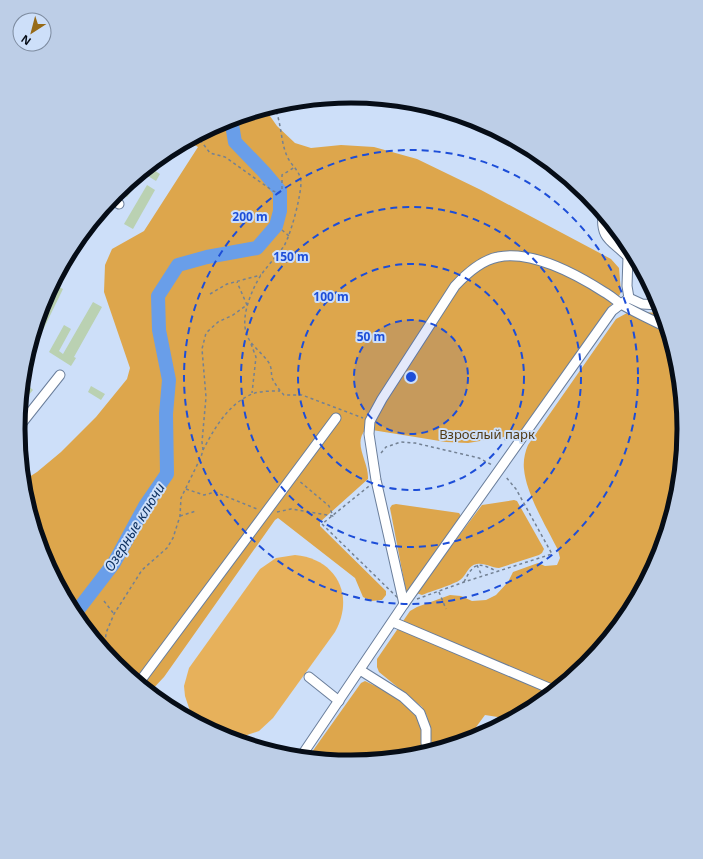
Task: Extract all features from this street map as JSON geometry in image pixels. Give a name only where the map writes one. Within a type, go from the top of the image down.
[{"type":"street","points":[[603,221],[602,229],[610,241],[628,257],[627,286],[629,298]]},
{"type":"street","points":[[404,604],[369,434],[370,420],[455,286],[469,272],[483,263],[498,257],[518,256],[536,259],[555,265],[577,276],[621,304],[661,324]]},
{"type":"street","points":[[304,752],[404,604],[612,311],[629,298]]},
{"type":"street","points":[[629,298],[642,304],[653,305]]},
{"type":"street","points":[[26,419],[60,375]]},
{"type":"street","points":[[141,679],[336,418]]},
{"type":"street","points":[[393,622],[550,689]]},
{"type":"street","points":[[360,670],[403,697],[420,713],[426,729],[427,747]]},
{"type":"street","points":[[309,677],[339,702]]},
{"type":"path","points":[[276,112],[281,128],[285,151],[290,162],[295,167],[301,182],[299,198],[289,236],[282,249],[261,276],[247,305],[244,322],[246,333],[251,342],[270,365],[272,378],[284,395],[302,395],[370,420]]},
{"type":"path","points":[[200,141],[210,153],[225,157],[273,191],[279,193],[282,189],[282,175],[295,167]]},
{"type":"path","points":[[282,230],[289,236]]},
{"type":"path","points":[[210,294],[228,284],[261,276]]},
{"type":"path","points":[[237,282],[247,305]]},
{"type":"path","points":[[203,450],[202,442],[206,397],[202,349],[206,332],[218,322],[233,315],[247,305]]},
{"type":"path","points":[[251,342],[256,357],[252,394]]},
{"type":"path","points":[[105,644],[106,633],[114,614],[142,570],[167,548],[173,538],[180,516],[181,498],[211,435],[233,405],[252,394],[280,391]]},
{"type":"path","points":[[378,477],[322,524],[404,604],[464,582],[552,554],[516,489],[500,470],[479,458],[415,443],[401,442],[386,447],[379,457]]},
{"type":"path","points":[[180,516],[196,511]]},
{"type":"path","points":[[464,582],[470,570],[477,565],[486,566],[497,571]]},
{"type":"path","points":[[477,565],[482,577]]},
{"type":"path","points":[[439,591],[446,609]]},
{"type":"path","points":[[104,601],[114,614]]},
{"type":"shaded area","points":[[295,555],[310,558],[322,564],[331,572],[338,582],[342,593],[343,605],[341,619],[335,632],[273,718],[259,731],[242,737],[191,713],[185,696],[184,686],[189,668],[260,569],[276,558]]},
{"type":"green space","name":"Взрослый парк","points":[[268,114],[277,126],[295,143],[311,148],[341,145],[374,147],[417,159],[481,190],[611,259],[619,268],[621,292],[618,298],[608,308],[525,427],[516,435],[468,443],[446,442],[366,429],[362,435],[361,447],[368,472],[368,479],[320,522],[320,526],[386,591],[386,595],[382,600],[371,601],[363,597],[355,578],[278,518],[275,520],[164,677],[153,689],[136,675],[106,645],[92,628],[69,593],[42,534],[31,493],[29,477],[61,452],[96,417],[127,379],[130,368],[104,292],[105,265],[112,249],[144,231],[198,147],[193,144],[227,128]]},
{"type":"green space","points":[[627,313],[656,313],[667,345],[672,366],[677,408],[677,451],[672,493],[661,534],[644,574],[623,611],[611,628],[597,645],[567,675],[550,689],[504,718],[485,715],[472,733],[432,746],[427,716],[422,707],[379,672],[377,667],[377,659],[410,611],[417,607],[450,595],[461,596],[472,601],[486,600],[496,595],[508,582],[513,572],[538,563],[545,566],[557,565],[560,558],[558,550],[533,500],[526,479],[524,457],[528,445],[616,319]]},
{"type":"green space","points":[[514,500],[517,501],[544,549],[542,553],[499,568],[477,564],[472,566],[457,582],[422,595],[416,593],[482,505]]},
{"type":"green space","points":[[396,504],[459,513],[461,516],[410,591],[406,591],[390,508],[392,505]]},
{"type":"green space","points":[[365,681],[388,692],[403,702],[416,714],[420,725],[423,748],[394,753],[352,756],[311,753],[361,683]]},
{"type":"building","points":[[153,170],[160,174],[156,181],[147,175]]},
{"type":"building","points":[[135,185],[127,197],[125,195]]},
{"type":"building","points":[[147,185],[155,190],[133,229],[124,224]]},
{"type":"building","points":[[58,287],[63,289],[43,330],[41,329],[42,325]]},
{"type":"building","points":[[93,302],[102,307],[74,357],[76,358],[71,366],[49,352],[64,325],[71,329],[59,351],[63,354]]},
{"type":"building","points":[[28,386],[33,390],[27,397]]},
{"type":"building","points":[[91,386],[105,394],[101,400],[88,392]]},
{"type":"waterway","name":"Озерные ключи","points":[[79,609],[114,563],[145,506],[167,474],[166,414],[169,380],[159,330],[158,296],[178,265],[207,257],[257,248],[276,226],[280,211],[280,191],[235,142],[232,126]]}]
